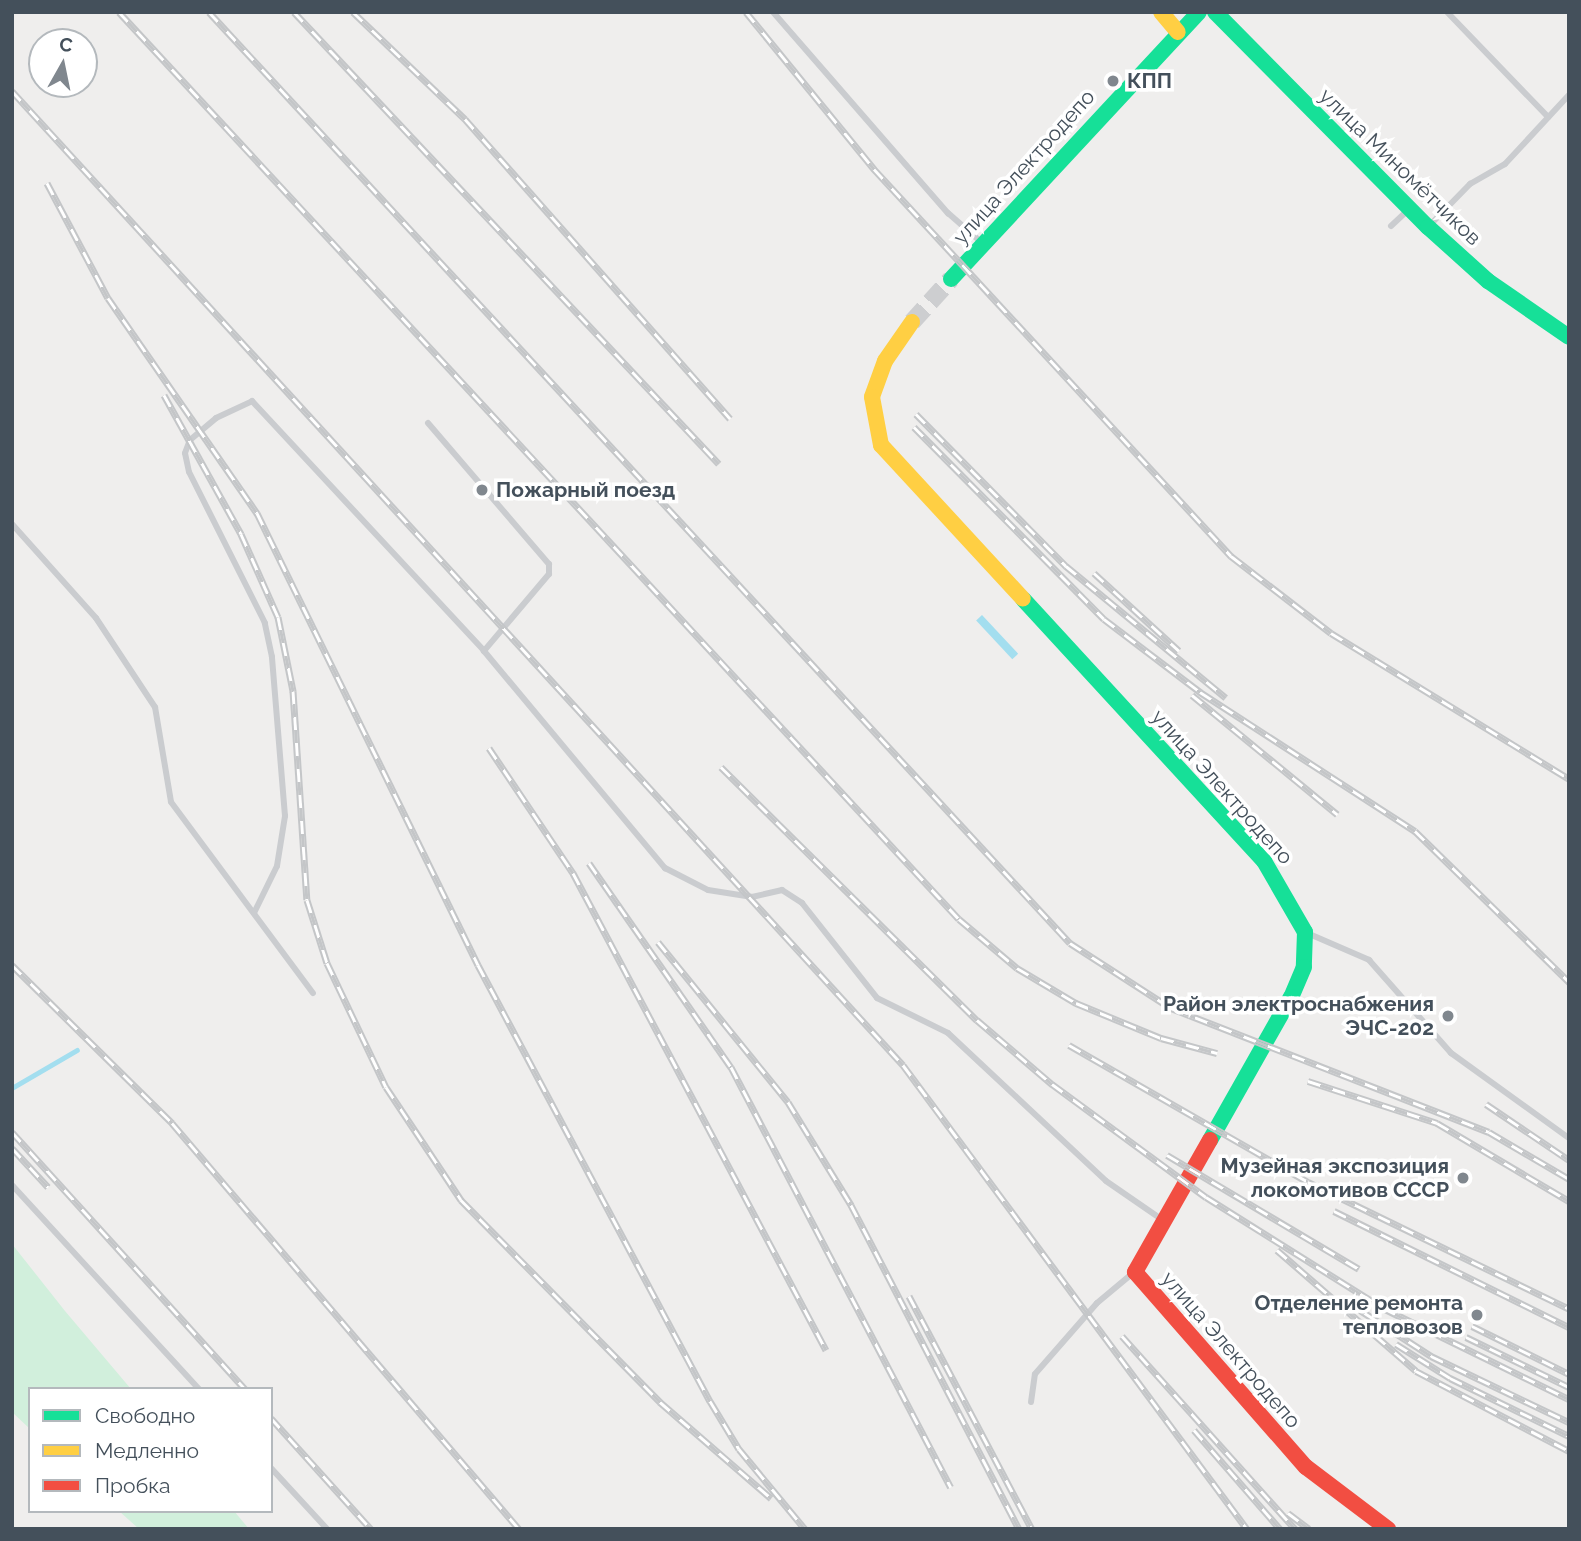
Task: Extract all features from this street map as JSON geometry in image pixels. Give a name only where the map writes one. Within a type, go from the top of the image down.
[{"type":"street","points":[[1161,12],[1178,32]]},
{"type":"street","name":"улица Электродепо","points":[[951,279],[981,242],[1128,83],[1199,12]]},
{"type":"street","name":"улица Миномётчиков","points":[[1215,12],[1427,227],[1488,281],[1569,337]]},
{"type":"street","name":"улица Электродепо","points":[[912,322],[885,361],[872,397],[881,445],[1264,861],[1305,932],[1304,967],[1291,997],[1161,1219],[1135,1272],[1306,1468],[1388,1529]]},
{"type":"lane","points":[[773,12],[948,213],[981,242]]},
{"type":"lane","points":[[1447,12],[1548,117]]},
{"type":"lane","points":[[1427,227],[1470,184],[1506,164],[1569,95]]},
{"type":"lane","points":[[1391,226],[1409,209]]},
{"type":"lane","points":[[254,913],[274,874],[285,816],[272,657],[265,623],[189,472],[190,440],[240,402],[259,404],[484,651],[665,867],[708,890],[752,897],[782,890],[802,903],[877,998],[948,1033],[1107,1181],[1161,1219]]},
{"type":"lane","points":[[428,423],[549,565],[549,574],[484,651]]},
{"type":"lane","points":[[12,524],[96,618],[155,707],[171,802],[313,993]]},
{"type":"lane","points":[[1305,932],[1369,961],[1451,1053],[1569,1138]]},
{"type":"lane","points":[[12,1185],[197,1387]]},
{"type":"lane","points":[[1031,1402],[1035,1374],[1097,1303],[1135,1272]]},
{"type":"lane","points":[[273,1470],[327,1529]]},
{"type":"green space","points":[[12,1244],[129,1387],[28,1387],[28,1427],[12,1412]]},
{"type":"green space","points":[[121,1513],[236,1513],[249,1529],[139,1529]]},
{"type":"water","points":[[982,615],[1018,654],[1012,659],[976,620]]},
{"type":"waterway","points":[[12,1088],[77,1050]]},
{"type":"tunnel","points":[[912,322],[951,279]]},
{"type":"railway","points":[[119,12],[959,919],[1017,968],[1076,1003],[1161,1038],[1217,1053]]},
{"type":"railway","points":[[209,12],[1070,943],[1171,1008],[1489,1132],[1569,1179]]},
{"type":"railway","points":[[294,12],[719,464]]},
{"type":"railway","points":[[353,12],[465,119],[730,419]]},
{"type":"railway","points":[[746,12],[874,169],[1231,556],[1331,633],[1569,779]]},
{"type":"railway","points":[[12,91],[903,1065],[1247,1529]]},
{"type":"railway","points":[[47,183],[108,298],[257,513],[478,965],[710,1401],[739,1449],[805,1529]]},
{"type":"railway","points":[[164,395],[241,534],[278,617],[293,691],[307,900],[327,963],[386,1087],[461,1200],[660,1402],[771,1498]]},
{"type":"railway","points":[[916,414],[1066,566],[1226,698]]},
{"type":"railway","points":[[914,427],[1104,619],[1200,692],[1415,831],[1569,982]]},
{"type":"railway","points":[[1094,573],[1179,651]]},
{"type":"railway","points":[[1192,695],[1337,814]]},
{"type":"railway","points":[[489,748],[573,873],[826,1350]]},
{"type":"railway","points":[[721,767],[977,1020],[1052,1084],[1206,1197],[1383,1308],[1569,1399]]},
{"type":"railway","points":[[589,863],[731,1067],[951,1487]]},
{"type":"railway","points":[[658,942],[788,1102],[851,1205],[1019,1529]]},
{"type":"railway","points":[[12,965],[172,1123],[519,1529]]},
{"type":"railway","points":[[1069,1045],[1308,1182],[1569,1309]]},
{"type":"railway","points":[[1308,1081],[1437,1123],[1569,1201]]},
{"type":"railway","points":[[1486,1104],[1569,1160]]},
{"type":"railway","points":[[12,1132],[243,1387]]},
{"type":"railway","points":[[12,1148],[48,1187]]},
{"type":"railway","points":[[1167,1155],[1359,1269]]},
{"type":"railway","points":[[1334,1211],[1569,1327]]},
{"type":"railway","points":[[1277,1250],[1416,1371],[1569,1451]]},
{"type":"railway","points":[[909,1296],[1032,1529]]},
{"type":"railway","points":[[1343,1299],[1431,1356],[1569,1422]]},
{"type":"railway","points":[[1472,1326],[1569,1374]]},
{"type":"railway","points":[[1122,1336],[1295,1529]]},
{"type":"railway","points":[[1466,1337],[1569,1387]]},
{"type":"railway","points":[[1396,1344],[1450,1378],[1569,1436]]},
{"type":"railway","points":[[273,1420],[371,1529]]},
{"type":"railway","points":[[1194,1430],[1280,1529]]},
{"type":"railway","points":[[1288,1513],[1309,1529]]},
{"type":"traffic: fast","points":[[951,279],[1199,12]]},
{"type":"traffic: fast","points":[[1215,12],[1428,227],[1488,281],[1569,337]]},
{"type":"traffic: fast","points":[[1023,599],[1264,861],[1305,932],[1304,967],[1291,997],[1210,1140]]},
{"type":"traffic: slow","points":[[1161,12],[1178,32]]},
{"type":"traffic: slow","points":[[912,322],[885,361],[872,397],[881,445],[1023,599]]},
{"type":"traffic: jam","points":[[1210,1140],[1135,1272],[1306,1467],[1388,1529]]},
{"type":"place","name":"КПП","points":[[1113,81]]},
{"type":"place","name":"Пожарный поезд","points":[[482,490]]},
{"type":"place","name":"Район электроснабжения ЭЧС-202","points":[[1448,1016]]},
{"type":"place","name":"Музейная экспозиция локомотивов СССР","points":[[1463,1178]]},
{"type":"place","name":"Отделение ремонта тепловозов","points":[[1477,1315]]}]
